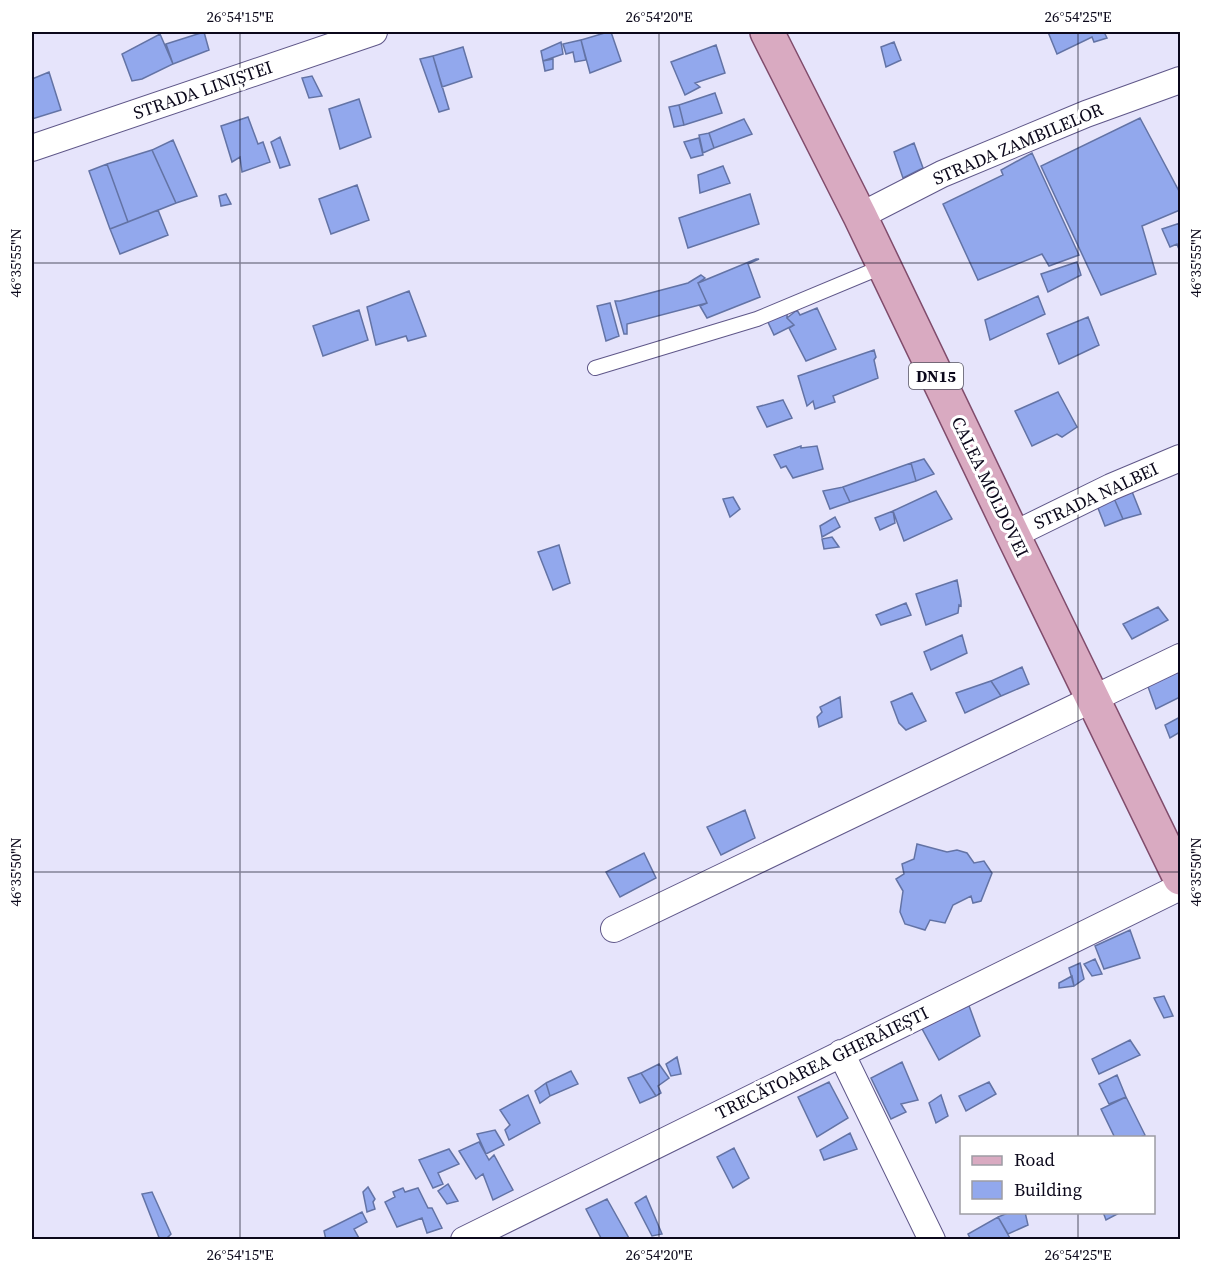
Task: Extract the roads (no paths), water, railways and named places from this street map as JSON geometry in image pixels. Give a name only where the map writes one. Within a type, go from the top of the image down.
[{"type":"main road","name":"CALEA MOLDOVEI","points":[[767,32],[860,216],[1012,535],[1180,878]]},
{"type":"street","name":"STRADA LINIȘTEI","points":[[32,148],[374,32]]},
{"type":"street","name":"STRADA ZAMBILELOR","points":[[860,216],[942,174],[1086,114],[1180,80]]},
{"type":"street","name":"STRADA NALBEI","points":[[1012,535],[1111,487],[1180,458]]},
{"type":"street","points":[[615,929],[1180,657]]},
{"type":"street","name":"TRECĂTOAREA GHERĂIEȘTI","points":[[464,1239],[1180,887]]},
{"type":"street","points":[[841,1053],[932,1239]]},
{"type":"lane","points":[[595,368],[757,319],[884,266]]}]
